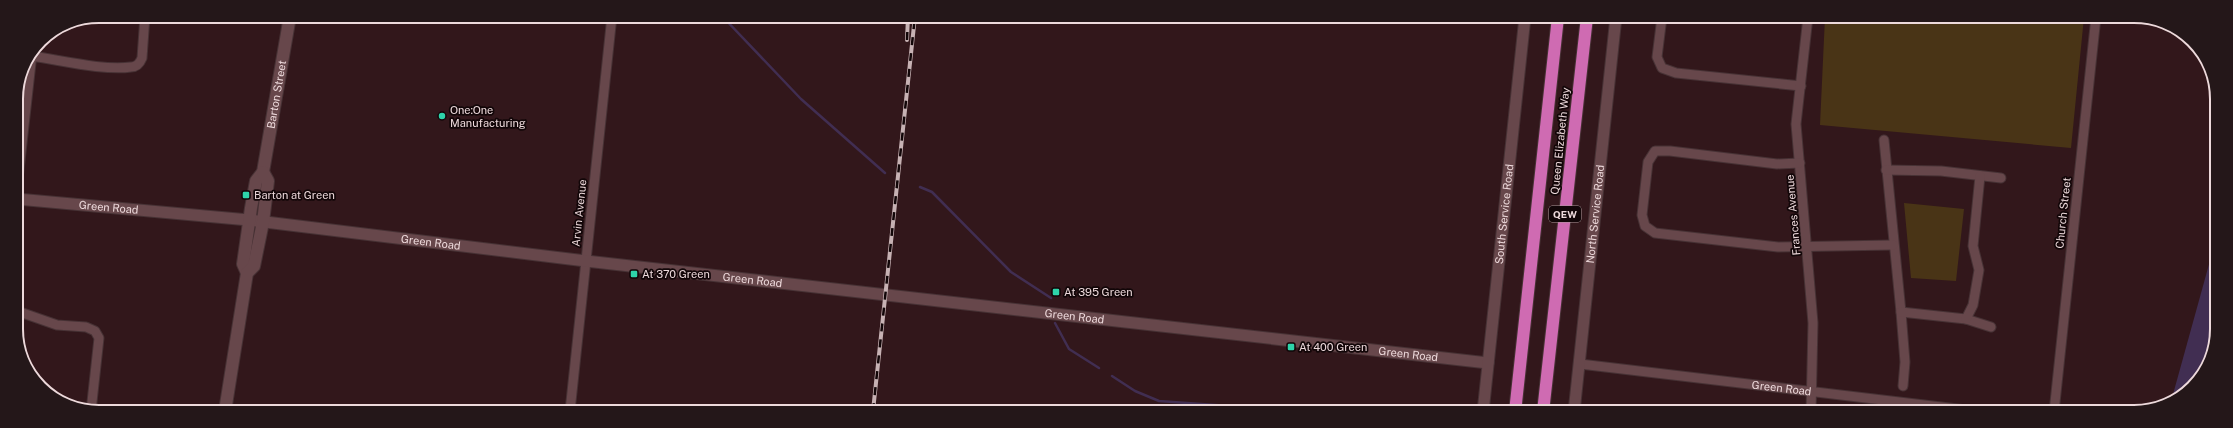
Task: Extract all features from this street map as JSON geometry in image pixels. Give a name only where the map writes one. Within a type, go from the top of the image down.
[{"type":"highway","name":"Queen Elizabeth Way","points":[[1516,405],[1557,23]]},
{"type":"highway","name":"Queen Elizabeth Way","points":[[1544,405],[1586,23]]},
{"type":"main road","name":"Barton Street","points":[[226,405],[247,273],[243,264],[249,220],[256,181],[263,172],[289,23]]},
{"type":"main road","name":"Barton Street","points":[[247,273],[254,266],[263,222],[268,181],[263,172]]},
{"type":"street","points":[[37,56],[108,67],[132,67],[139,64],[142,58],[144,23]]},
{"type":"street","name":"Arvin Avenue","points":[[571,405],[611,23]]},
{"type":"street","name":"South Service Road","points":[[1484,405],[1524,23]]},
{"type":"street","name":"North Service Road","points":[[1575,405],[1615,23]]},
{"type":"street","points":[[1661,23],[1657,57],[1662,68],[1676,73],[1801,86]]},
{"type":"street","name":"Frances Avenue","points":[[1807,23],[1796,124],[1808,248],[1813,322],[1811,405]]},
{"type":"street","name":"Church Street","points":[[2055,405],[2095,23]]},
{"type":"street","points":[[23,131],[30,69]]},
{"type":"street","points":[[1884,140],[1905,362],[1903,386]]},
{"type":"street","points":[[1800,163],[1777,164],[1670,151],[1655,151],[1648,162],[1642,215],[1645,226],[1656,233],[1778,247],[1808,248],[1893,245]]},
{"type":"street","points":[[1886,170],[1941,171],[2001,178]]},
{"type":"street","points":[[1966,319],[1972,305],[1979,270],[1973,246],[1980,176]]},
{"type":"street","name":"Green Road","points":[[23,200],[249,220],[586,261],[1488,363]]},
{"type":"street","points":[[1901,312],[1966,319],[1991,327]]},
{"type":"street","points":[[23,313],[57,325],[86,327],[95,331],[99,338],[92,404]]},
{"type":"street","name":"Green Road","points":[[1580,364],[1923,405]]},
{"type":"shaded area","points":[[1825,23],[2083,23],[2071,148],[1820,125]]},
{"type":"shaded area","points":[[1904,203],[1964,209],[1956,281],[1911,278]]},
{"type":"shaded area","points":[[2210,261],[2210,329],[2206,353],[2191,379],[2173,394]]},
{"type":"waterway","points":[[729,23],[801,99],[885,173]]},
{"type":"waterway","points":[[920,187],[932,192],[1011,272],[1051,298]]},
{"type":"waterway","points":[[1055,323],[1069,349],[1099,368]]},
{"type":"waterway","points":[[1112,376],[1135,391],[1159,401],[1215,405]]},
{"type":"railway","points":[[907,40],[908,23]]},
{"type":"railway","points":[[874,405],[914,23]]},
{"type":"place","name":"One:One Manufacturing","points":[[442,116]]},
{"type":"place","name":"Barton at Green","points":[[246,195]]},
{"type":"place","name":"At 370 Green","points":[[634,274]]},
{"type":"place","name":"At 395 Green","points":[[1056,292]]},
{"type":"place","name":"At 400 Green","points":[[1291,347]]}]
